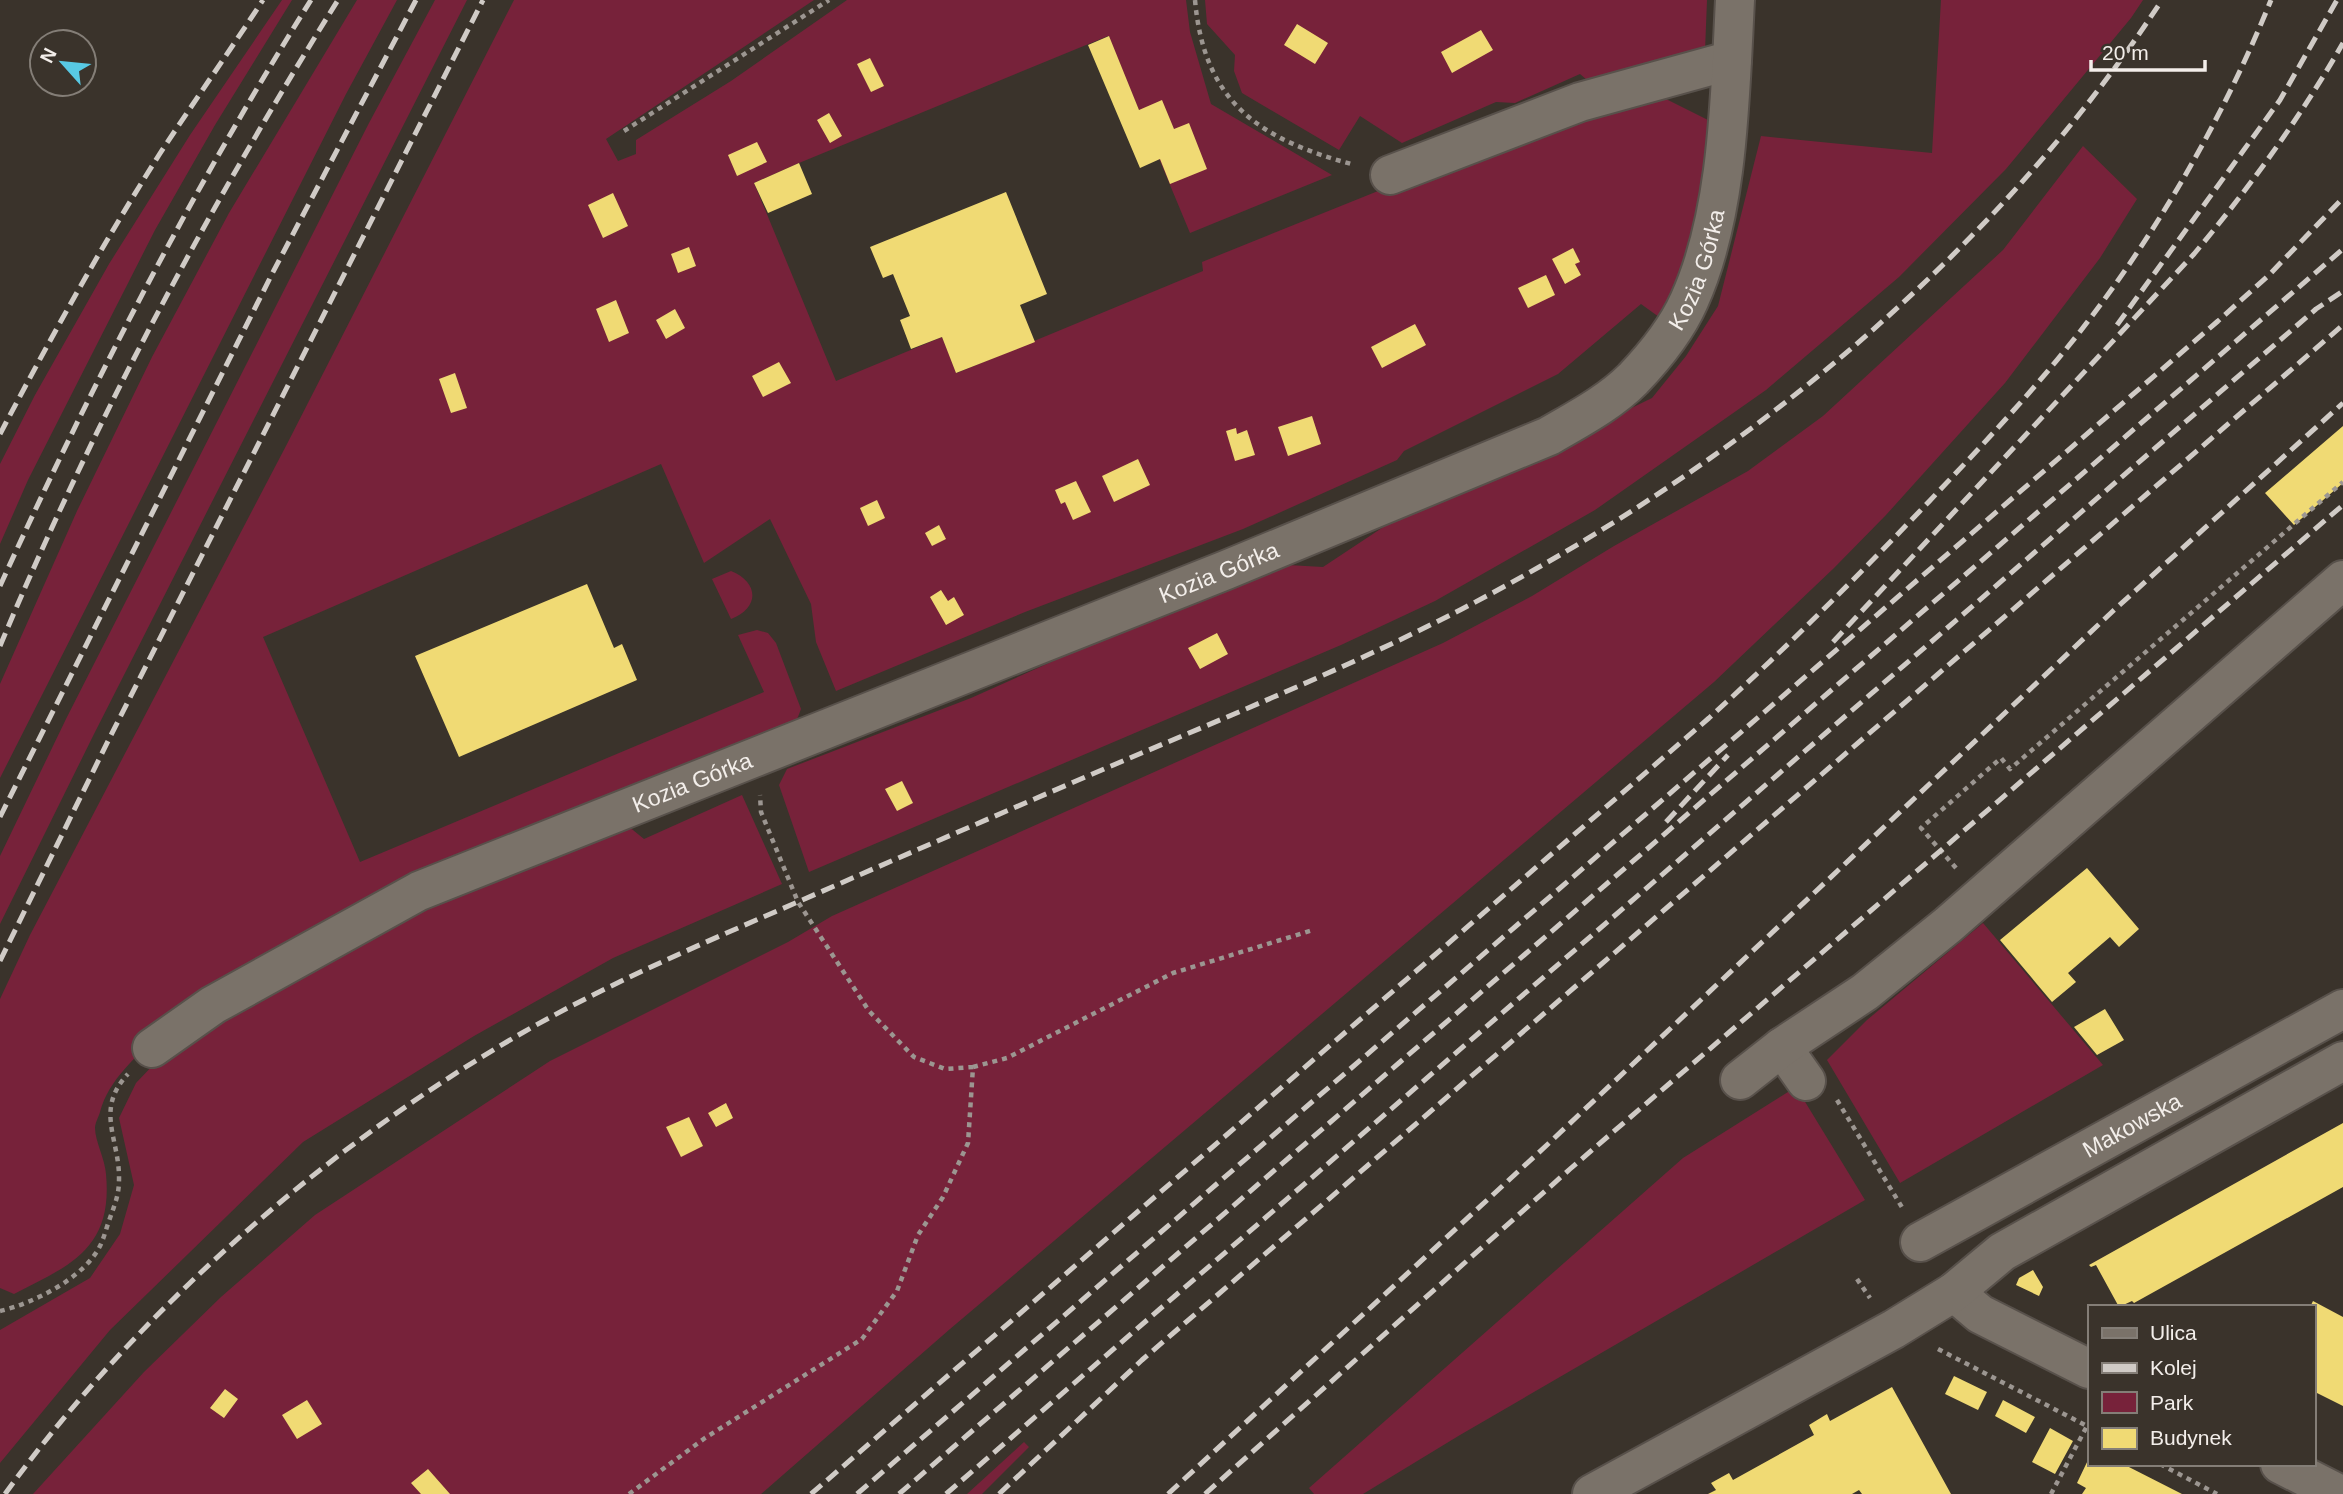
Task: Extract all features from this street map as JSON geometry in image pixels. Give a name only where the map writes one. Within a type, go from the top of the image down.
[{"type":"street","name":"Kozia Górka","points":[[152,1048],[213,1005],[419,891],[1213,575],[1549,436],[1592,411],[1632,379],[1667,337],[1689,302],[1708,244],[1721,186],[1735,0]]},
{"type":"street","points":[[1390,175],[1580,102],[1732,60]]},
{"type":"street","points":[[1740,1080],[1782,1047],[1865,992],[1948,925],[2343,580]]},
{"type":"street","name":"Makowska","points":[[1920,1242],[2343,1009]]},
{"type":"street","points":[[1782,1047],[1821,1090]]},
{"type":"street","points":[[1592,1494],[1894,1329],[1954,1292],[2002,1252],[2343,1061]]},
{"type":"street","points":[[1954,1292],[1980,1314],[2088,1368]]},
{"type":"street","points":[[2284,1466],[2339,1494]]},
{"type":"path","points":[[624,131],[829,0]]},
{"type":"path","points":[[1195,0],[1197,25],[1212,73],[1236,107],[1274,135],[1323,157],[1390,175]]},
{"type":"path","points":[[1960,873],[1921,828],[2001,758],[2010,769],[2343,482]]},
{"type":"path","points":[[758,756],[761,812],[798,902],[869,1011],[914,1057],[945,1069],[973,1067],[1007,1058],[1174,973],[1313,930]]},
{"type":"path","points":[[0,1311],[20,1307],[78,1275],[100,1247],[117,1202],[120,1178],[109,1116],[117,1086],[152,1048]]},
{"type":"path","points":[[629,1494],[705,1438],[862,1339],[897,1291],[918,1235],[943,1197],[968,1143],[973,1067]]},
{"type":"path","points":[[1821,1090],[1904,1211],[1920,1242]]},
{"type":"path","points":[[1928,1344],[2088,1426],[2051,1494]]},
{"type":"path","points":[[2164,1466],[2217,1494]]},
{"type":"green space","points":[[282,0],[292,0],[215,125],[155,230],[28,480],[0,544],[0,464],[35,395],[109,264],[190,135]]},
{"type":"green space","points":[[357,0],[397,0],[346,94],[0,778],[0,684],[77,511],[152,357],[229,213]]},
{"type":"green space","points":[[435,0],[467,0],[0,924],[0,856],[66,719],[369,123]]},
{"type":"green space","points":[[514,0],[814,0],[606,139],[618,161],[636,154],[636,140],[731,81],[847,0],[1186,0],[1190,32],[1211,104],[1332,175],[1190,233],[1108,36],[799,163],[754,183],[836,381],[942,337],[957,373],[1203,271],[1202,262],[1470,154],[1652,92],[1708,120],[1709,138],[1690,261],[1659,317],[1641,304],[1558,374],[1404,451],[1397,460],[1243,529],[1025,612],[836,691],[816,642],[811,604],[770,519],[704,563],[661,464],[263,637],[360,862],[764,692],[738,635],[757,630],[768,633],[776,643],[801,709],[796,722],[161,1033],[117,1079],[104,1100],[96,1122],[95,1133],[106,1174],[106,1199],[103,1220],[95,1237],[70,1263],[14,1294],[0,1288],[0,999],[30,935],[287,444]]},
{"type":"green space","points":[[1205,0],[1707,0],[1705,51],[1594,86],[1580,74],[1515,103],[1496,102],[1402,143],[1360,116],[1339,150],[1242,93],[1234,71],[1235,55],[1207,24]]},
{"type":"green space","points":[[1941,0],[2143,0],[2006,169],[1899,277],[1766,390],[1595,510],[1435,601],[1341,645],[809,872],[779,785],[787,769],[971,698],[1270,564],[1323,567],[1394,520],[1652,398],[1686,356],[1718,306],[1761,136],[1932,153]]},
{"type":"green space","points":[[2083,146],[2137,199],[2100,258],[2005,383],[1886,515],[1714,682],[950,1329],[761,1494],[33,1494],[144,1372],[221,1297],[315,1215],[550,1061],[788,942],[832,916],[1443,643],[1532,596],[1614,546],[1748,471],[1823,416],[2003,250]]},
{"type":"green space","points":[[731,571],[747,582],[752,595],[747,608],[731,619],[712,579]]},
{"type":"green space","points":[[742,795],[782,884],[613,958],[474,1036],[303,1142],[110,1330],[0,1463],[0,1330],[90,1278],[120,1234],[134,1185],[119,1118],[136,1083],[156,1062],[258,994],[433,907],[587,840],[628,826],[644,839]]},
{"type":"green space","points":[[1983,923],[2103,1065],[1900,1183],[1827,1060],[1867,1020]]},
{"type":"green space","points":[[1796,1087],[1865,1200],[1363,1494],[1314,1494],[1309,1488],[1683,1158]]},
{"type":"green space","points":[[1024,1442],[1029,1447],[982,1494],[967,1494]]},
{"type":"building","points":[[1297,24],[1328,43],[1315,64],[1284,45]]},
{"type":"building","points":[[1481,30],[1493,50],[1452,73],[1441,52]]},
{"type":"building","points":[[1109,36],[1139,110],[1162,100],[1174,129],[1189,123],[1207,169],[1170,184],[1160,159],[1140,168],[1088,45]]},
{"type":"building","points":[[870,58],[884,86],[871,92],[857,64]]},
{"type":"building","points":[[829,113],[842,136],[830,143],[817,120]]},
{"type":"building","points":[[757,142],[767,162],[737,176],[728,155]]},
{"type":"building","points":[[799,163],[812,194],[768,213],[754,183]]},
{"type":"building","points":[[1006,192],[1047,294],[1020,305],[1035,342],[956,373],[942,337],[911,349],[900,320],[910,316],[893,274],[883,278],[870,247]]},
{"type":"building","points":[[613,193],[628,226],[603,238],[588,205]]},
{"type":"building","points":[[689,247],[696,266],[678,273],[671,254]]},
{"type":"building","points":[[1573,248],[1580,262],[1575,264],[1581,275],[1565,284],[1552,259]]},
{"type":"building","points":[[1546,275],[1555,295],[1528,308],[1518,288]]},
{"type":"building","points":[[616,300],[629,333],[609,342],[596,309]]},
{"type":"building","points":[[675,309],[685,328],[666,339],[656,320]]},
{"type":"building","points":[[1415,324],[1426,345],[1382,368],[1371,347]]},
{"type":"building","points":[[779,362],[791,383],[763,397],[752,376]]},
{"type":"building","points":[[455,373],[467,408],[451,413],[439,379]]},
{"type":"building","points":[[1312,416],[1321,444],[1288,456],[1278,427]]},
{"type":"building","points":[[2343,426],[2343,483],[2294,525],[2265,493]]},
{"type":"building","points":[[1236,428],[1237,434],[1247,430],[1255,455],[1235,461],[1226,431]]},
{"type":"building","points":[[1138,459],[1150,485],[1114,502],[1102,476]]},
{"type":"building","points":[[1076,481],[1091,512],[1073,520],[1065,502],[1061,504],[1055,490]]},
{"type":"building","points":[[877,500],[885,518],[868,526],[860,508]]},
{"type":"building","points":[[939,525],[946,539],[932,546],[925,533]]},
{"type":"building","points":[[587,584],[614,648],[622,644],[637,680],[459,757],[415,656]]},
{"type":"building","points":[[941,590],[948,601],[954,597],[964,615],[946,625],[930,597]]},
{"type":"building","points":[[1217,633],[1228,654],[1200,669],[1188,648]]},
{"type":"building","points":[[902,781],[913,803],[897,811],[885,789]]},
{"type":"building","points":[[2087,868],[2139,929],[2119,947],[2110,937],[2068,973],[2076,982],[2052,1002],[2000,940]]},
{"type":"building","points":[[2105,1009],[2124,1040],[2097,1055],[2074,1027]]},
{"type":"building","points":[[726,1103],[733,1118],[716,1127],[708,1113]]},
{"type":"building","points":[[689,1117],[703,1146],[681,1157],[666,1127]]},
{"type":"building","points":[[2343,1123],[2343,1187],[2134,1303],[2132,1301],[2118,1305],[2096,1265],[2089,1265]]},
{"type":"building","points":[[2033,1270],[2043,1287],[2039,1296],[2016,1285],[2019,1278]]},
{"type":"building","points":[[2313,1301],[2343,1317],[2343,1406],[2315,1392],[2315,1305],[2311,1305]]},
{"type":"building","points":[[1954,1376],[1987,1392],[1978,1410],[1945,1394]]},
{"type":"building","points":[[1892,1387],[1951,1494],[1862,1494],[1859,1490],[1852,1494],[1708,1494],[1716,1490],[1711,1483],[1729,1473],[1733,1480],[1814,1435],[1809,1425],[1827,1414],[1830,1421]]},
{"type":"building","points":[[225,1389],[238,1399],[224,1418],[210,1408]]},
{"type":"building","points":[[307,1400],[322,1424],[297,1439],[282,1415]]},
{"type":"building","points":[[2003,1400],[2035,1417],[2026,1433],[1995,1416]]},
{"type":"building","points":[[2050,1428],[2073,1441],[2055,1474],[2032,1462]]},
{"type":"building","points":[[2088,1460],[2088,1466],[2127,1466],[2182,1494],[2082,1494],[2086,1488],[2077,1483]]},
{"type":"building","points":[[428,1469],[450,1494],[421,1494],[411,1483]]},
{"type":"railway","points":[[0,434],[77,293],[138,189],[263,0]]},
{"type":"railway","points":[[0,586],[71,436],[146,288],[226,142],[311,0]]},
{"type":"railway","points":[[0,646],[74,480],[156,316],[244,156],[338,0]]},
{"type":"railway","points":[[0,817],[273,272],[416,0]]},
{"type":"railway","points":[[0,961],[108,741],[483,0]]},
{"type":"railway","points":[[5,1494],[57,1426],[114,1361],[175,1298],[240,1237],[307,1180],[377,1127],[522,1033],[694,947],[1384,647],[1462,609],[1564,553],[1663,490],[1759,422],[1851,349],[1938,270],[2019,185],[2094,95],[2162,0]]},
{"type":"railway","points":[[811,1494],[1709,718],[1868,564],[2024,399],[2110,291],[2188,171],[2253,43],[2271,0]]},
{"type":"railway","points":[[2117,325],[2280,100],[2337,0]]},
{"type":"railway","points":[[1833,642],[2194,254],[2273,152],[2343,43]]},
{"type":"railway","points":[[857,1494],[2218,321],[2269,275],[2343,198]]},
{"type":"railway","points":[[899,1494],[2343,249]]},
{"type":"railway","points":[[946,1494],[2316,309],[2343,291]]},
{"type":"railway","points":[[999,1494],[1142,1360],[2343,325]]},
{"type":"railway","points":[[1168,1494],[1548,1144],[2113,611],[2343,403]]},
{"type":"railway","points":[[1205,1494],[1570,1169],[2343,505]]},
{"type":"railway","points":[[1666,822],[1728,755]]}]
